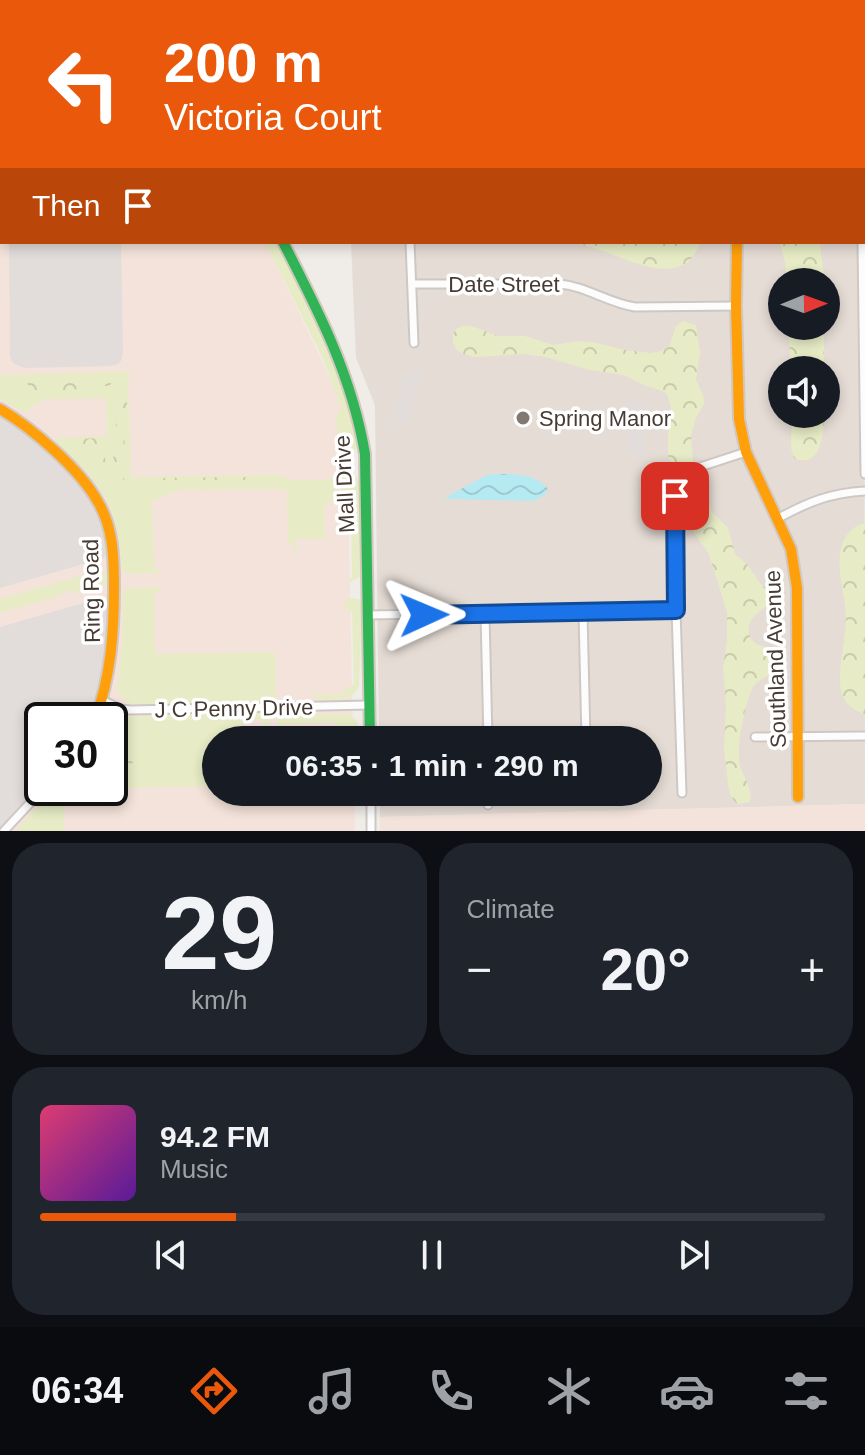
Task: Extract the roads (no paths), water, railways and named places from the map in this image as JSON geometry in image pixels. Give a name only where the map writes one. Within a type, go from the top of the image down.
[{"type":"street","name":"Mall Drive","points":[[284,244],[320,314],[360,416],[365,454],[369,726]]},
{"type":"street","points":[[410,244],[414,343]]},
{"type":"street","name":"Southland Avenue","points":[[737,244],[739,419],[746,452],[791,549],[797,588],[798,797]]},
{"type":"street","points":[[862,244],[865,474]]},
{"type":"street","name":"Date Street","points":[[413,284],[559,284],[572,285],[621,305],[635,307],[736,306]]},
{"type":"street","name":"Ring Road","points":[[0,409],[27,427],[77,472],[97,497],[106,517],[114,548],[115,626],[111,665],[102,700]]},
{"type":"street","points":[[697,468],[746,452]]},
{"type":"street","points":[[777,519],[821,497],[865,491]]},
{"type":"street","points":[[675,496],[682,793]]},
{"type":"street","points":[[367,615],[676,610]]},
{"type":"street","points":[[583,613],[586,726]]},
{"type":"street","points":[[485,614],[488,726]]},
{"type":"street","name":"J C Penny Drive","points":[[102,700],[120,709],[131,710],[368,705]]},
{"type":"street","points":[[755,737],[865,736]]},
{"type":"street","points":[[4,831],[27,806]]},
{"type":"street","points":[[371,806],[371,831]]},
{"type":"water","points":[[492,474],[530,477],[548,489],[541,497],[531,501],[446,497]]},
{"type":"place","name":"Spring Manor","points":[[523,418]]}]
